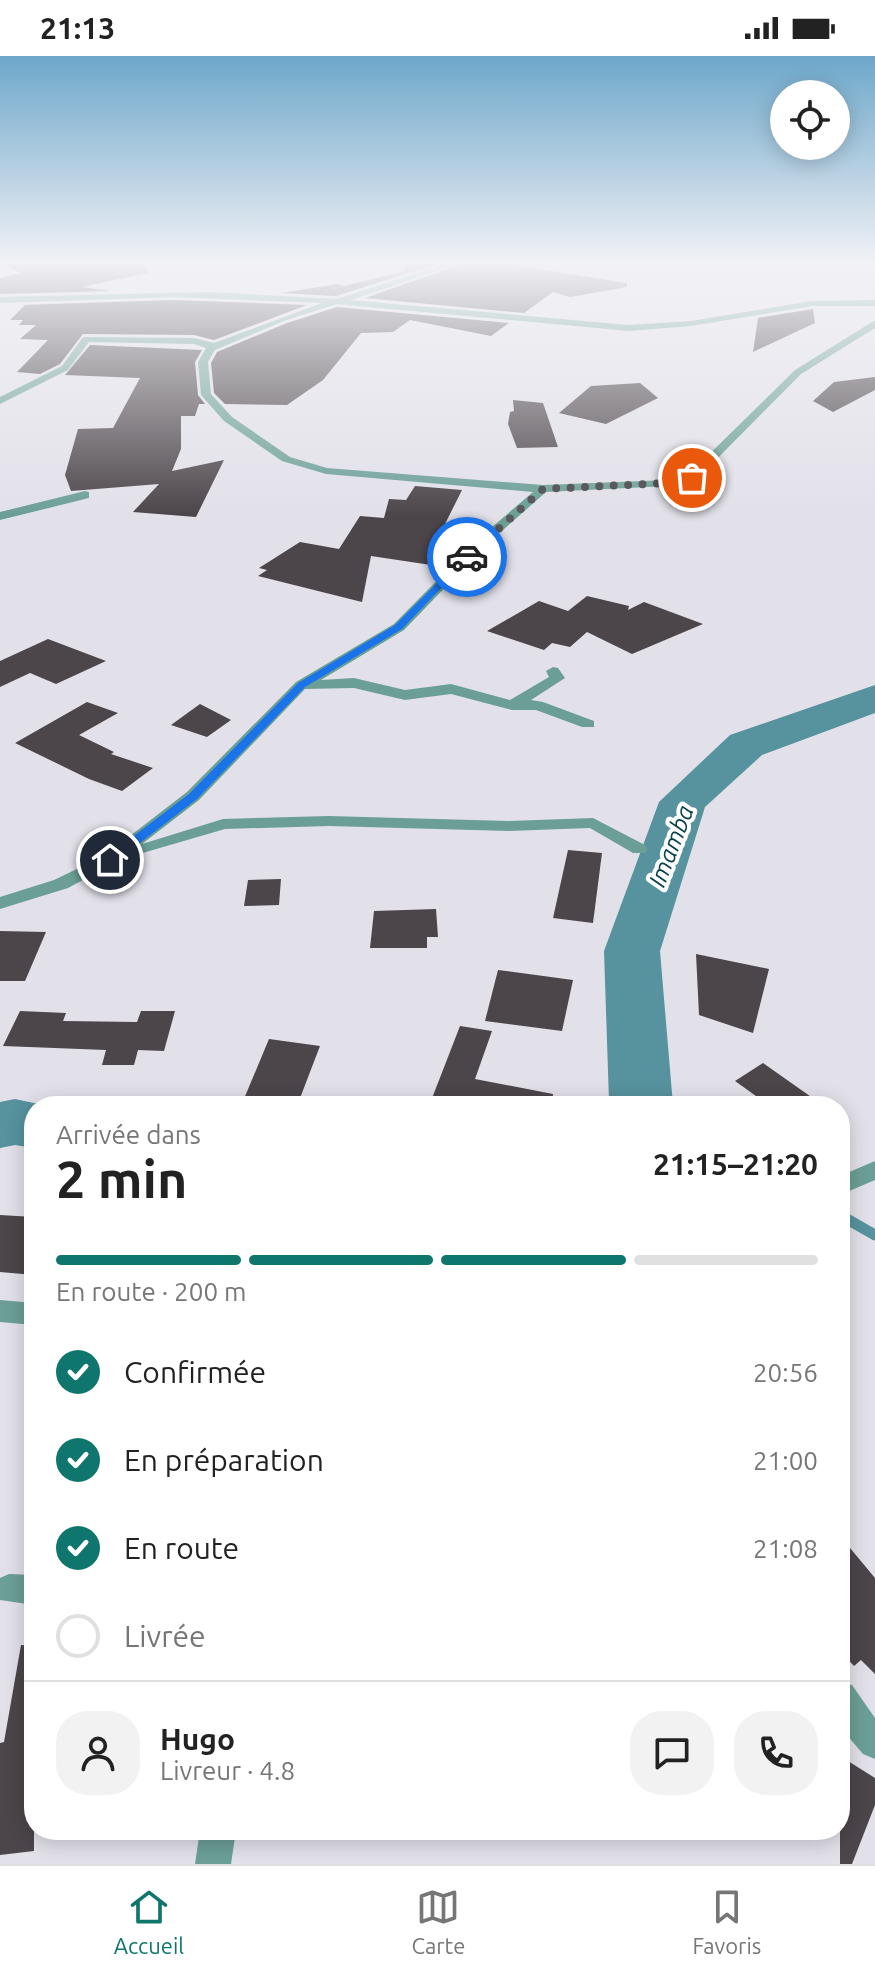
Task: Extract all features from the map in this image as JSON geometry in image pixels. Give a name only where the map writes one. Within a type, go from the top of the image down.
[{"type":"street","points":[[0,401],[65,368],[81,346]]},
{"type":"street","points":[[215,346],[203,362],[206,395],[228,419],[286,459],[345,474],[543,489],[668,483],[692,478],[798,372],[842,346]]},
{"type":"street","points":[[110,860],[193,796],[301,685],[399,627],[482,542],[543,489]]},
{"type":"street","points":[[0,516],[85,495]]},
{"type":"street","points":[[512,705],[557,678],[553,671]]},
{"type":"street","points":[[301,685],[354,683],[405,695],[451,689],[512,705],[538,705],[588,724]]},
{"type":"street","points":[[0,903],[61,884],[110,860],[223,824],[329,821],[509,826],[593,823],[639,849]]},
{"type":"street","points":[[850,1181],[875,1170]]},
{"type":"street","points":[[0,1311],[24,1313]]},
{"type":"street","points":[[850,1713],[875,1742]]},
{"type":"street","points":[[213,1864],[217,1840]]},
{"type":"building","points":[[42,346],[74,346],[60,364],[40,374],[17,372]]},
{"type":"building","points":[[89,346],[202,350],[195,362],[198,395],[205,404],[199,404],[195,416],[181,416],[181,449],[172,471],[224,460],[196,517],[133,512],[159,484],[71,491],[65,475],[78,429],[113,428],[140,378],[65,375]]},
{"type":"building","points":[[231,346],[350,346],[323,380],[287,405],[225,404],[214,393],[211,363],[217,352]]},
{"type":"building","points":[[875,377],[875,390],[833,412],[813,401],[834,382]]},
{"type":"building","points":[[640,383],[658,398],[606,424],[559,413],[591,386]]},
{"type":"building","points":[[513,400],[543,403],[558,447],[517,448],[508,424],[510,412],[514,411]]},
{"type":"building","points":[[415,486],[462,490],[443,528],[472,528],[444,563],[431,565],[371,556],[362,602],[258,576],[267,570],[259,568],[300,542],[339,549],[360,516],[384,518],[389,499],[406,500]]},
{"type":"building","points":[[587,596],[629,606],[628,610],[644,602],[703,624],[632,654],[587,632],[570,647],[552,643],[544,650],[487,631],[539,601],[568,611]]},
{"type":"building","points":[[48,639],[106,661],[56,684],[30,673],[0,687],[0,661]]},
{"type":"building","points":[[87,702],[118,713],[79,735],[114,752],[111,754],[153,768],[122,791],[89,779],[15,743]]},
{"type":"building","points":[[200,704],[231,720],[207,737],[171,725]]},
{"type":"building","points":[[568,850],[602,853],[593,923],[553,918]]},
{"type":"building","points":[[281,879],[279,905],[244,906],[248,880]]},
{"type":"building","points":[[436,909],[438,937],[427,937],[427,948],[370,948],[374,911]]},
{"type":"building","points":[[0,931],[46,932],[25,981],[0,981]]},
{"type":"building","points":[[696,954],[769,969],[753,1033],[699,1015]]},
{"type":"building","points":[[498,970],[573,980],[562,1031],[485,1021]]},
{"type":"building","points":[[20,1011],[66,1013],[63,1021],[137,1022],[141,1011],[175,1011],[164,1051],[138,1050],[134,1065],[102,1065],[106,1050],[3,1046]]},
{"type":"building","points":[[460,1026],[492,1031],[475,1079],[553,1094],[553,1096],[433,1096]]},
{"type":"building","points":[[269,1039],[320,1046],[301,1096],[245,1096]]},
{"type":"building","points":[[763,1063],[810,1096],[756,1096],[735,1081]]},
{"type":"building","points":[[0,1215],[24,1216],[24,1274],[0,1272]]},
{"type":"building","points":[[850,1548],[875,1578],[875,1674],[861,1660],[854,1666],[850,1662]]},
{"type":"building","points":[[21,1645],[24,1645],[24,1840],[34,1840],[34,1851],[0,1855],[0,1743],[4,1742]]},
{"type":"building","points":[[850,1762],[875,1778],[875,1805],[852,1864],[840,1864],[840,1840],[850,1840]]},
{"type":"waterway","name":"Imamba","points":[[640,1096],[632,951],[683,802],[746,745],[875,698]]},
{"type":"waterway","name":"Imamba","points":[[0,1125],[24,1123]]},
{"type":"waterway","points":[[850,1221],[875,1235]]},
{"type":"way so far","points":[[467,557],[543,489],[668,483],[692,478]]},
{"type":"route","points":[[110,860],[193,796],[301,685],[399,627],[467,557]]}]
